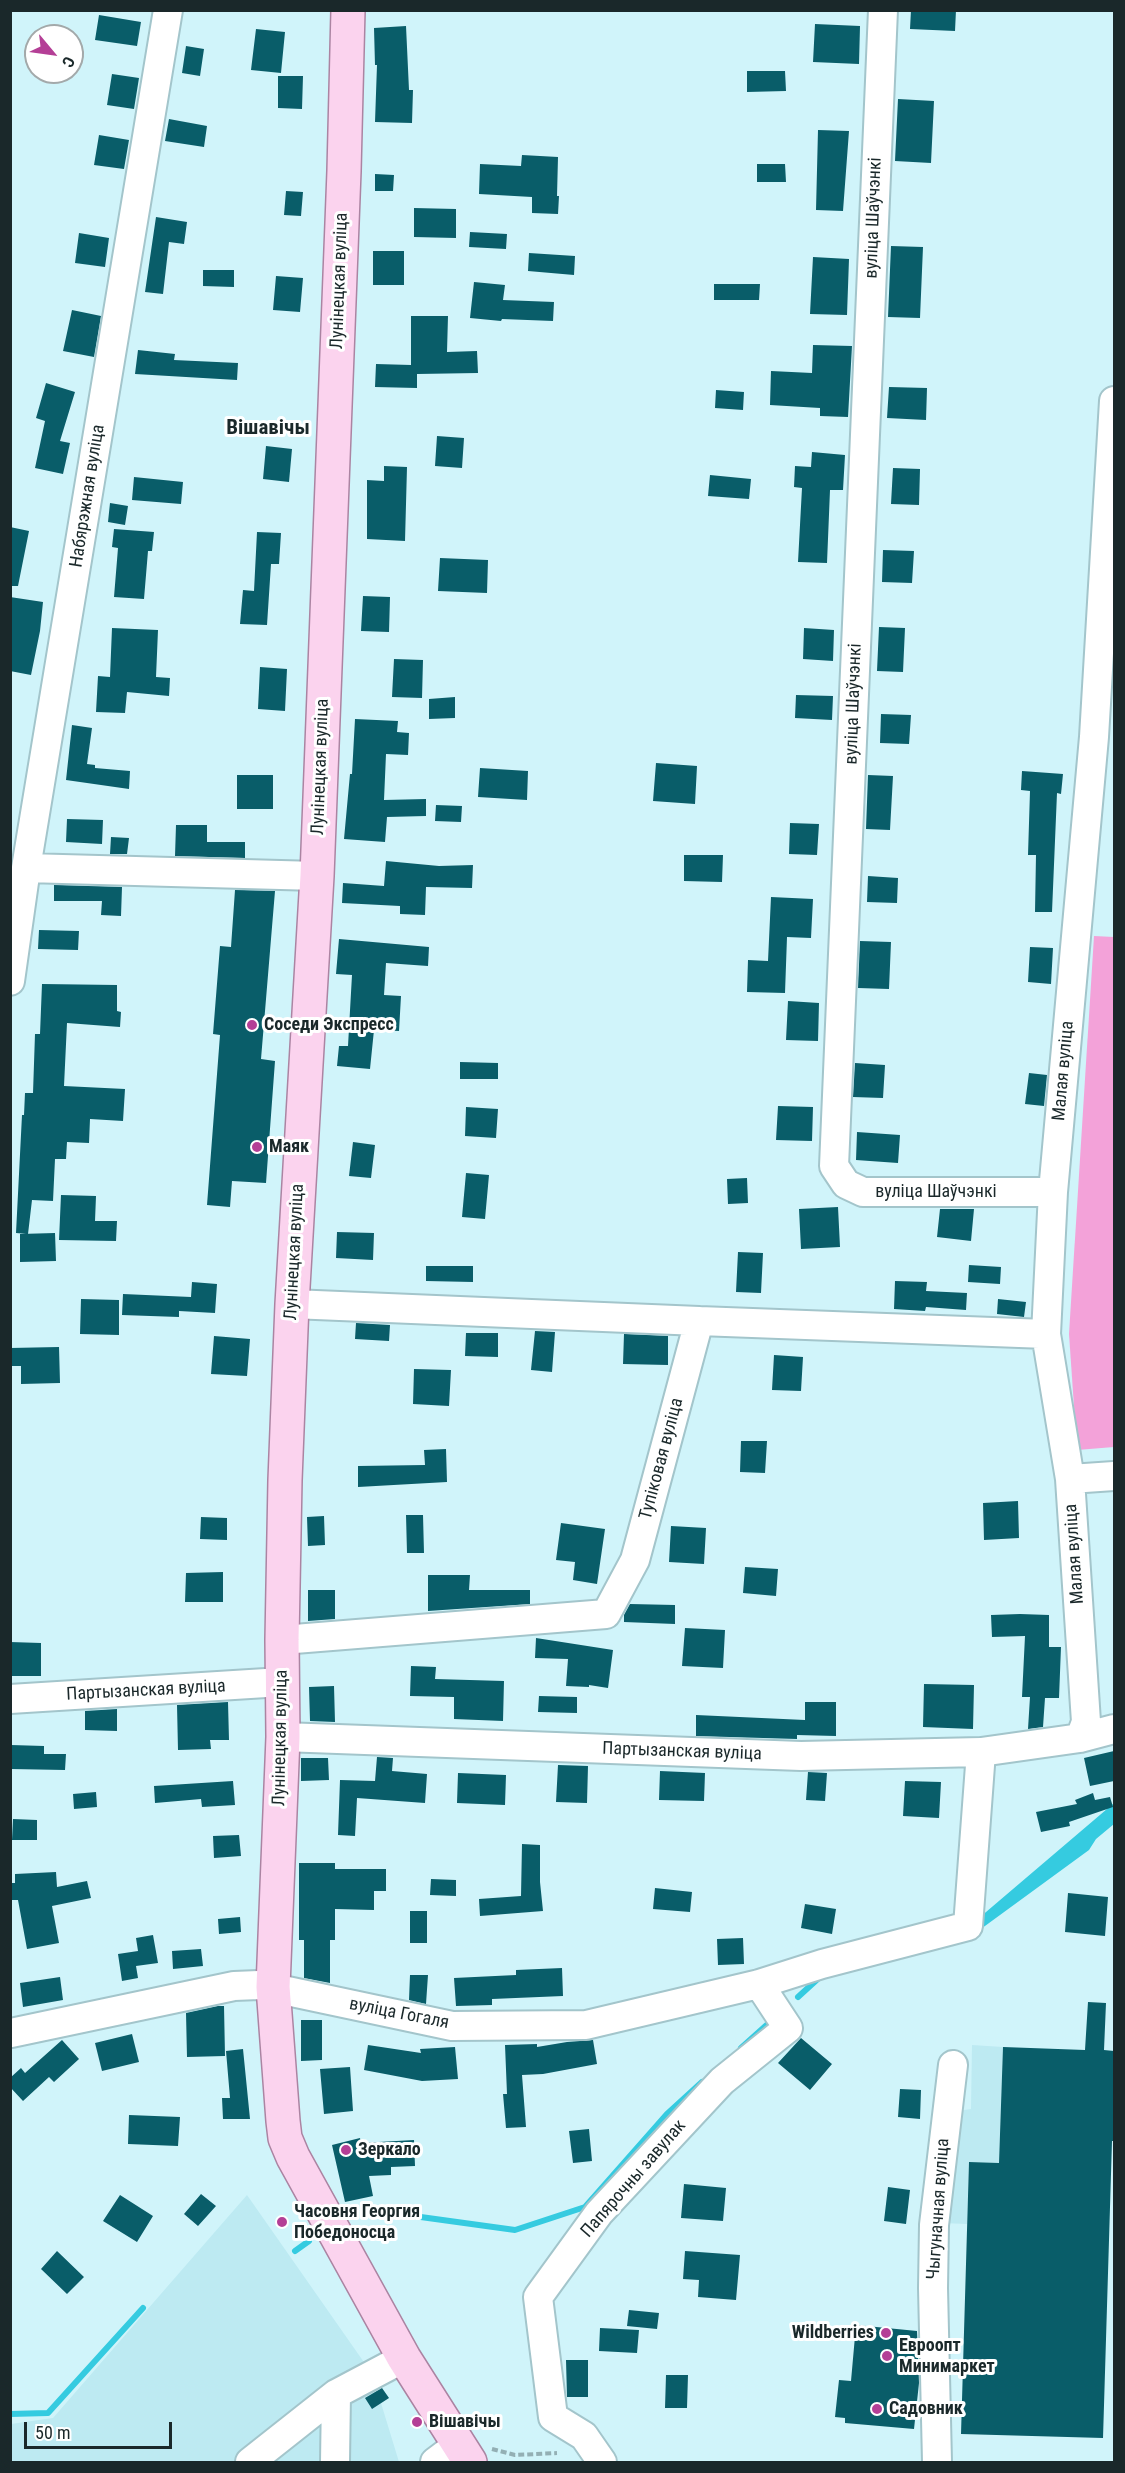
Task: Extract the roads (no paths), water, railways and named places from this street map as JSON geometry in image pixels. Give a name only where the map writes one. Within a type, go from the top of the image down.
[{"type":"main road","name":"Лунінецкая вуліца","points":[[348,10],[345,171],[316,876],[292,1304],[282,1640],[282,1737],[273,1987],[285,2138],[292,2157],[410,2368]]},
{"type":"main road","points":[[410,2368],[461,2454]]},
{"type":"street","name":"Набярэжная вуліца","points":[[10,981],[26,868],[168,10]]},
{"type":"street","name":"вуліца Шаўчэнкі","points":[[883,10],[834,1166],[846,1184],[863,1192],[1053,1192]]},
{"type":"street","name":"Малая вуліца","points":[[1080,1738],[1086,1722],[1070,1479],[1046,1334],[1053,1192],[1104,736],[1114,401]]},
{"type":"street","points":[[26,868],[316,876]]},
{"type":"street","points":[[292,1304],[1046,1334]]},
{"type":"street","name":"Тупіковая вуліца","points":[[282,1640],[606,1614],[635,1560],[699,1321]]},
{"type":"street","points":[[1070,1479],[1114,1476]]},
{"type":"street","name":"Партызанская вуліца","points":[[10,1699],[282,1683]]},
{"type":"street","name":"Партызанская вуліца","points":[[282,1737],[801,1756],[981,1752],[1080,1738],[1114,1729]]},
{"type":"street","name":"вуліца Гогаля","points":[[11,2033],[234,1986],[273,1987],[463,2026],[586,2025],[759,1984],[822,1964],[968,1926],[981,1752]]},
{"type":"street","name":"Папярочны завулак","points":[[602,2462],[584,2436],[553,2417],[538,2297],[599,2213],[722,2081],[788,2028],[759,1984]]},
{"type":"street","name":"Чыгуначная вуліца","points":[[937,2463],[934,2225],[953,2065]]},
{"type":"street","points":[[250,2463],[336,2394],[410,2368]]},
{"type":"street","points":[[335,2463],[336,2394]]},
{"type":"street","points":[[597,2463],[611,2463]]},
{"type":"water","points":[[1114,1803],[1114,1824],[1096,1839],[1089,1850],[974,1934],[959,1935]]},
{"type":"waterway","points":[[798,1997],[821,1976]]},
{"type":"waterway","points":[[741,2048],[770,2022]]},
{"type":"waterway","points":[[370,2210],[515,2230],[585,2207],[667,2114],[702,2082]]},
{"type":"waterway","points":[[295,2251],[309,2241]]},
{"type":"waterway","points":[[10,2414],[48,2413],[143,2308]]},
{"type":"place","name":"Соседи Экспресс","points":[[252,1025]]},
{"type":"place","name":"Маяк","points":[[257,1147]]},
{"type":"place","name":"Зеркало","points":[[346,2150]]},
{"type":"place","name":"Часовня Георгия Победоносца","points":[[282,2222]]},
{"type":"place","name":"Wildberries","points":[[886,2333]]},
{"type":"place","name":"Евроопт Минимаркет","points":[[887,2356]]},
{"type":"place","name":"Садовник","points":[[877,2409]]},
{"type":"place","name":"Вішавічы","points":[[417,2422]]},
{"type":"district","name":"Вішавічы","points":[[268,429]]}]
